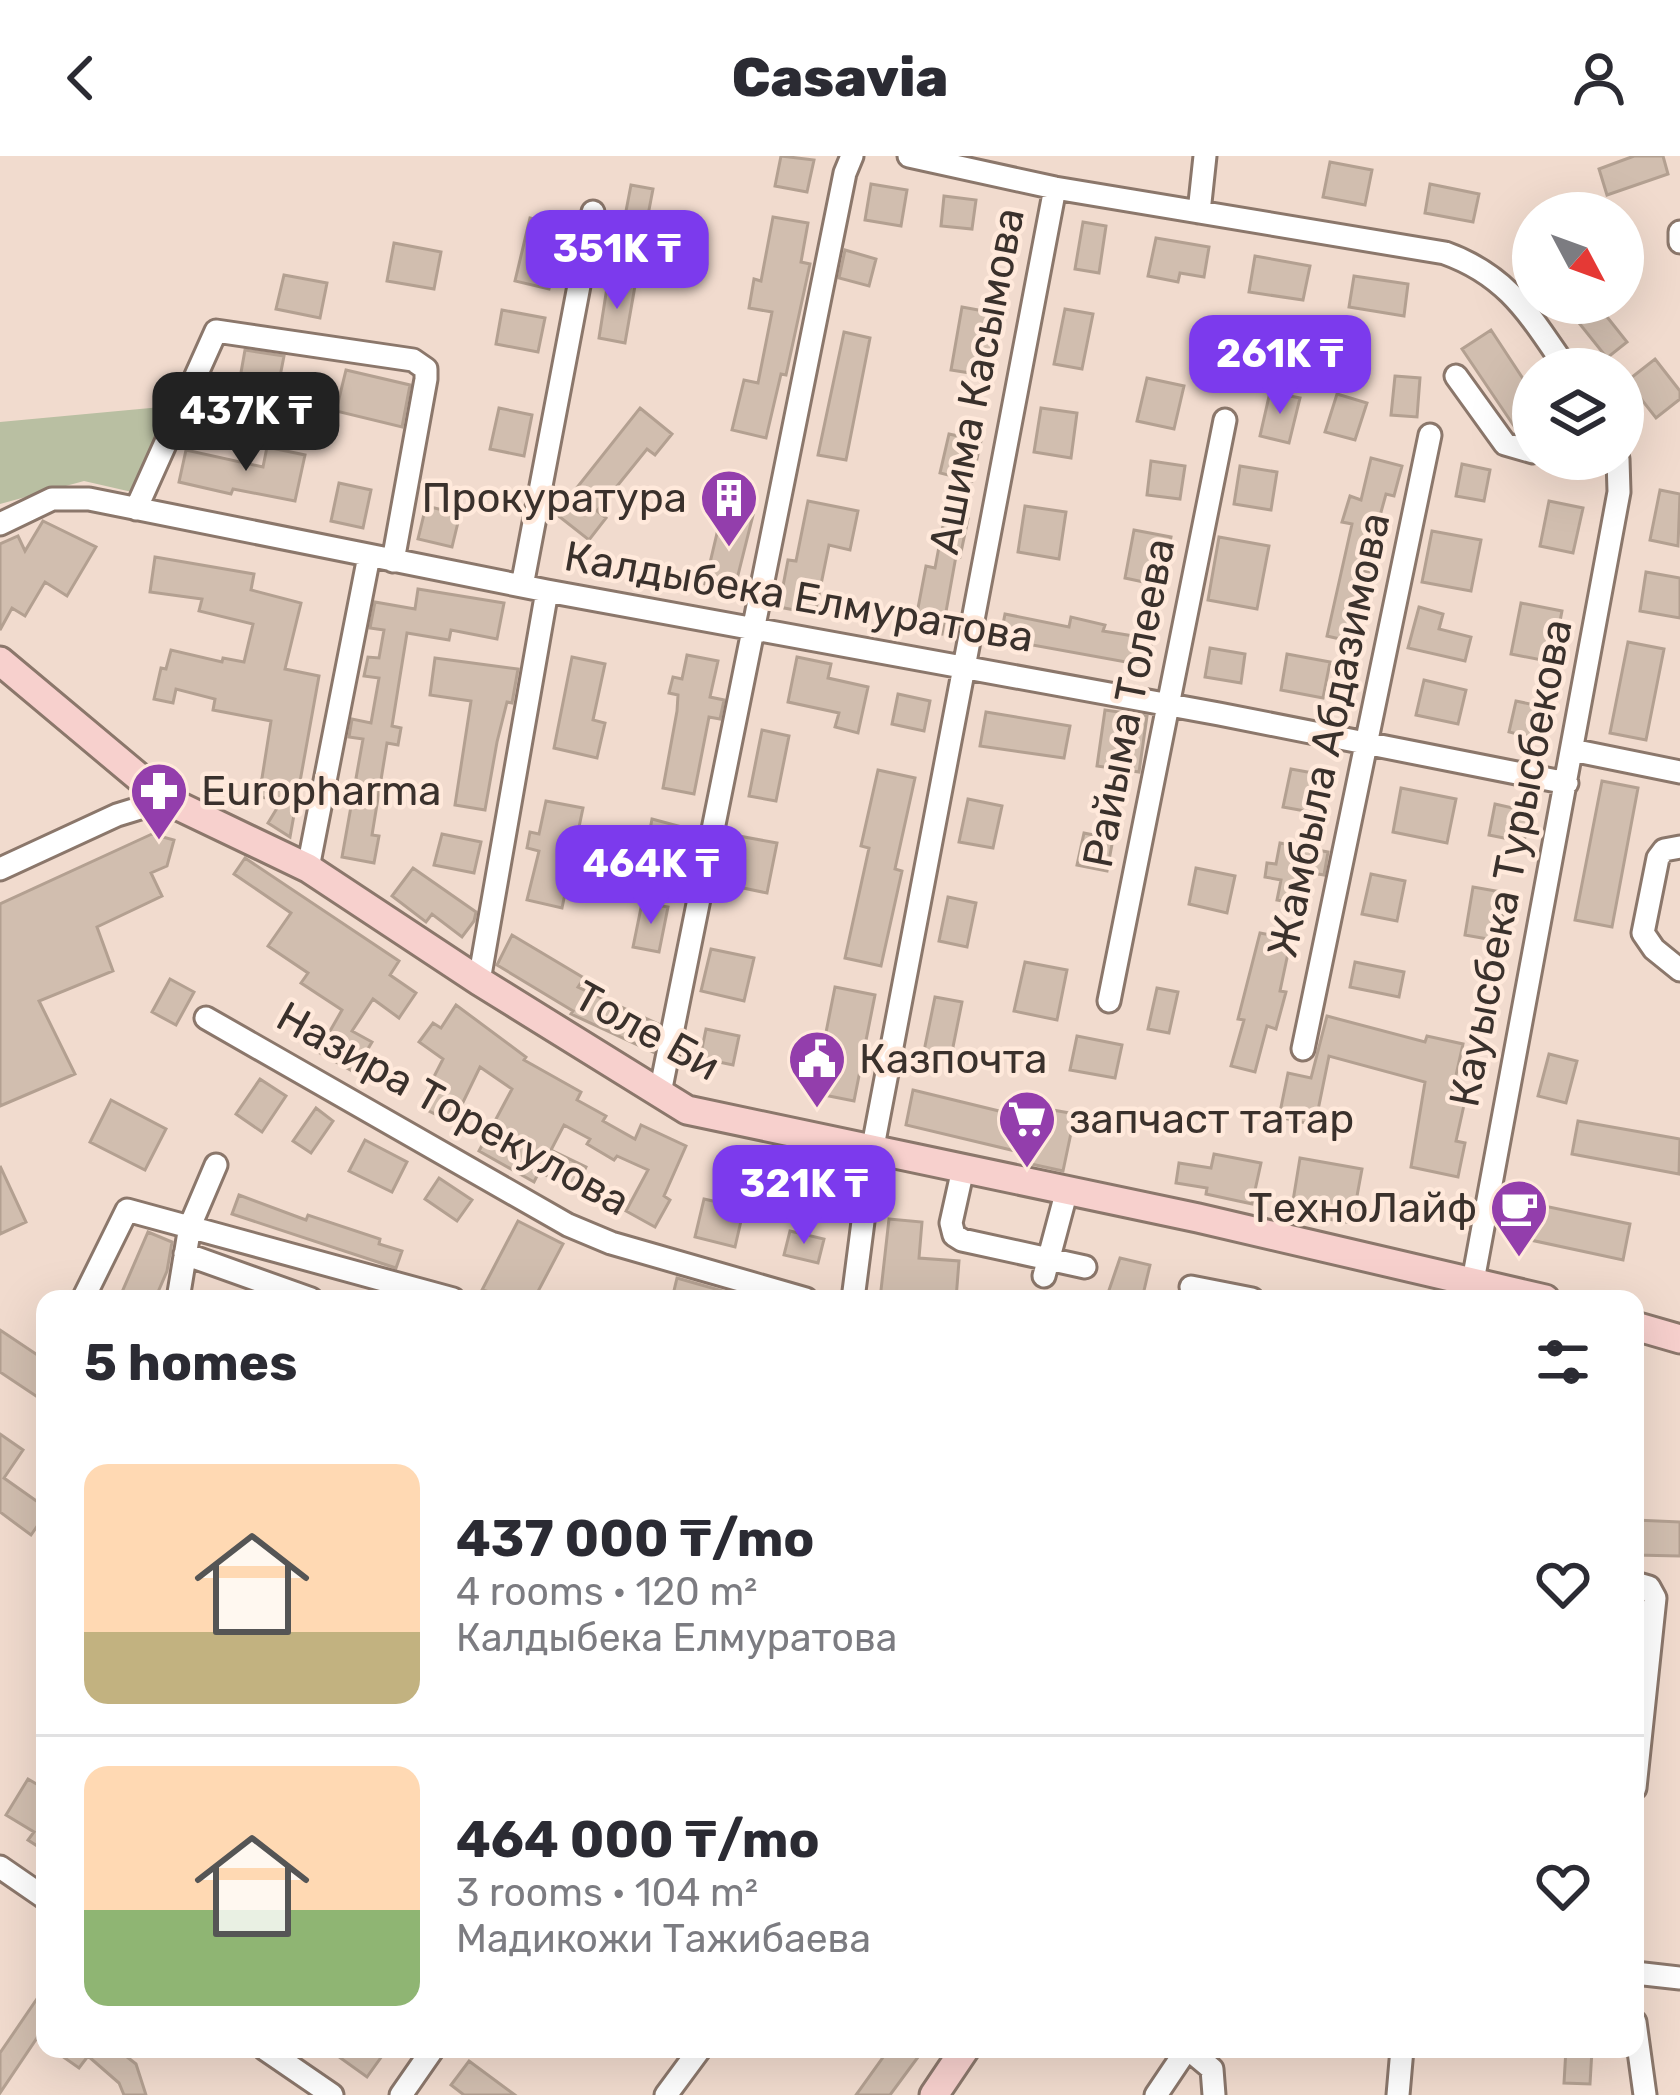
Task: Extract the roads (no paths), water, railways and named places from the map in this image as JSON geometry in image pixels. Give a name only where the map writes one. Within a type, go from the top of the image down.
[{"type":"street","points":[[660,1093],[852,156]]},
{"type":"street","points":[[909,156],[1055,188],[1444,253],[1478,265],[1517,298],[1552,348]]},
{"type":"street","points":[[1199,212],[1205,156]]},
{"type":"street","name":"Ашима Касымова","points":[[854,1290],[872,1152],[1055,188]]},
{"type":"street","points":[[522,586],[593,212]]},
{"type":"street","points":[[1680,232],[1680,242]]},
{"type":"street","points":[[136,509],[216,332],[413,360],[426,369],[393,561]]},
{"type":"street","points":[[1456,376],[1505,444],[1512,446]]},
{"type":"street","name":"Райыма Толеева","points":[[1109,1000],[1225,420]]},
{"type":"street","name":"Жамбыла Абдазимова","points":[[1303,1049],[1430,435]]},
{"type":"street","name":"Кауысбека Турысбекова","points":[[1466,1285],[1567,783],[1619,480]]},
{"type":"street","name":"Калдыбека Елмуратова","points":[[6,518],[69,497],[1567,783]]},
{"type":"street","points":[[308,868],[369,556]]},
{"type":"street","points":[[479,982],[547,591]]},
{"type":"street","name":"Толе Би","points":[[0,662],[166,800],[308,868],[479,982],[688,1110],[1067,1190],[1466,1285]]},
{"type":"street","points":[[1572,749],[1680,772]]},
{"type":"street","points":[[0,869],[117,814],[166,800]]},
{"type":"street","points":[[1680,847],[1664,850],[1658,858],[1643,933],[1680,970]]},
{"type":"street","name":"Назира Торекулова","points":[[206,1018],[568,1225],[611,1243],[775,1290]]},
{"type":"street","points":[[179,1290],[190,1226],[216,1166]]},
{"type":"street","points":[[963,1168],[951,1223],[954,1234],[1046,1267],[1085,1267]]},
{"type":"street","points":[[1046,1267],[1067,1190]]},
{"type":"street","points":[[87,1290],[127,1210],[395,1290]]},
{"type":"street","points":[[185,1254],[286,1290]]},
{"type":"street","points":[[1191,1287],[1206,1290]]},
{"type":"street","points":[[1644,1329],[1680,1339]]},
{"type":"street","points":[[1644,1586],[1655,1598],[1644,1702]]},
{"type":"street","points":[[0,1868],[36,1892]]},
{"type":"street","points":[[1644,1974],[1680,1978]]},
{"type":"street","points":[[278,2058],[332,2095]]},
{"type":"street","points":[[401,2095],[427,2058]]},
{"type":"street","points":[[666,2095],[693,2058]]},
{"type":"street","points":[[934,2095],[959,2058]]},
{"type":"street","points":[[1156,2095],[1181,2058]]},
{"type":"street","points":[[1198,2058],[1212,2069],[1214,2095]]},
{"type":"street","points":[[1398,2095],[1401,2058]]},
{"type":"street","points":[[1640,2058],[1645,2095]]},
{"type":"place","name":"Прокуратура","points":[[729,549]]},
{"type":"place","name":"Europharma","points":[[159,842]]},
{"type":"place","name":"Казпочта","points":[[817,1110]]},
{"type":"place","name":"запчаст татар","points":[[1027,1170]]},
{"type":"place","name":"ТехноЛайф","points":[[1519,1259]]}]
